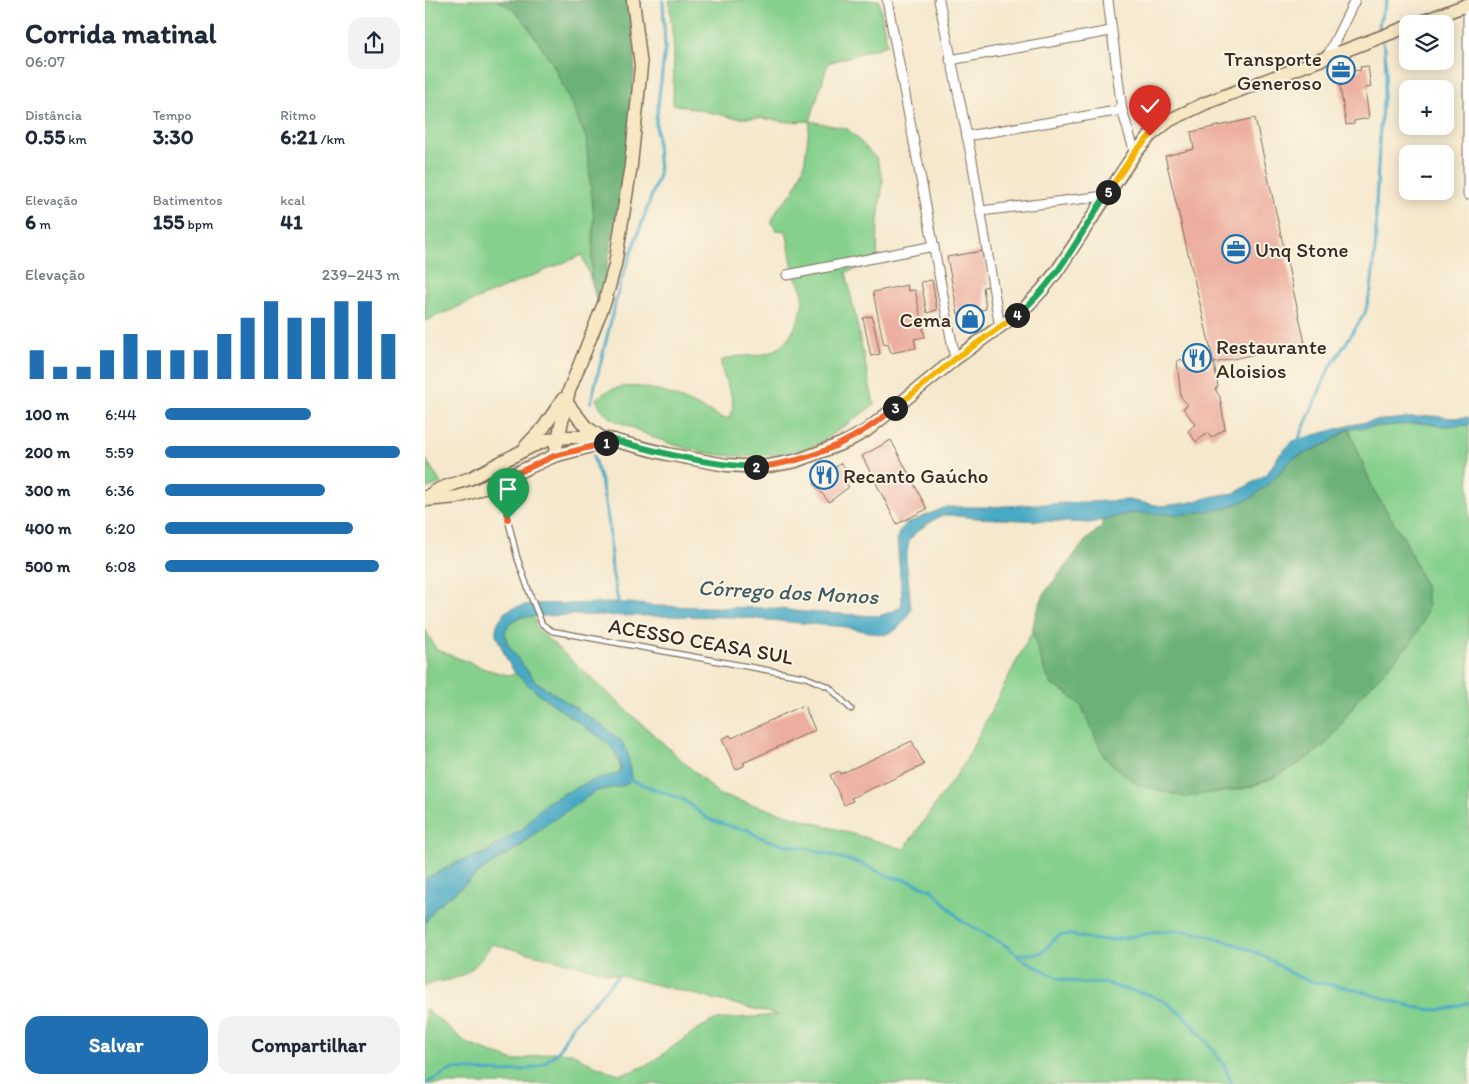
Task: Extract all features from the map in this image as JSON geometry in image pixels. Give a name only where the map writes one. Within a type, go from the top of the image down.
[{"type":"main road","points":[[554,456],[567,397],[605,301],[615,264],[631,165],[641,66],[633,0]]},
{"type":"main road","points":[[1440,15],[1469,4]]},
{"type":"main road","points":[[425,499],[439,490],[471,478],[517,453],[557,438],[601,437],[667,454],[726,465],[763,467],[795,461],[846,442],[866,431],[955,359],[1024,309],[1057,271],[1135,152],[1150,136],[1170,120],[1206,104],[1399,30]]},
{"type":"main road","points":[[567,397],[585,427],[601,437]]},
{"type":"main road","points":[[517,453],[534,439],[567,397]]},
{"type":"main road","points":[[425,499],[458,497],[498,482],[554,456],[614,440]]},
{"type":"street","points":[[887,0],[955,359]]},
{"type":"street","points":[[939,0],[981,210],[1000,328]]},
{"type":"street","points":[[1108,0],[1122,110],[1135,152]]},
{"type":"street","points":[[1327,57],[1355,0]]},
{"type":"street","points":[[1468,196],[1469,4]]},
{"type":"street","points":[[950,60],[1111,31]]},
{"type":"street","points":[[967,136],[1122,110]]},
{"type":"street","points":[[981,210],[1105,196]]},
{"type":"street","points":[[787,275],[934,246]]},
{"type":"lane","points":[[495,465],[498,482]]},
{"type":"lane","name":"ACESSO CEASA SUL","points":[[498,482],[517,557],[539,619],[547,628],[552,631],[805,677],[829,687],[851,709]]},
{"type":"green space","points":[[425,0],[497,0],[513,9],[526,23],[553,64],[586,137],[594,220],[591,280],[582,255],[425,321]]},
{"type":"green space","points":[[497,0],[629,0],[635,56],[629,152],[598,306],[591,280],[594,220],[586,137],[553,64],[526,23],[513,9]]},
{"type":"green space","points":[[669,0],[879,0],[887,45],[828,63],[810,121],[789,122],[760,118],[735,118],[673,104],[674,49]]},
{"type":"green space","points":[[810,121],[848,129],[877,159],[883,180],[878,220],[877,263],[846,272],[874,405],[817,445],[768,456],[722,455],[699,451],[654,438],[611,418],[599,406],[596,399],[610,390],[625,387],[642,387],[676,397],[723,418],[730,418],[732,410],[731,396],[721,361],[728,358],[770,352],[777,349],[788,339],[799,317],[803,295],[794,273],[786,231],[776,230],[771,223],[779,207],[793,192],[804,166]]},
{"type":"green space","points":[[1421,423],[1442,426],[1469,425],[1469,1084],[425,1084],[425,1008],[468,1044],[515,1061],[552,1052],[573,1053],[585,1061],[620,1074],[633,1071],[651,1063],[696,1030],[714,1020],[778,1015],[492,944],[474,967],[463,975],[425,987],[425,923],[437,906],[491,864],[521,846],[544,826],[596,791],[626,785],[631,778],[622,742],[600,724],[535,681],[513,652],[507,643],[505,631],[513,621],[521,617],[534,615],[536,628],[720,795],[904,849],[964,764],[1032,631],[1045,672],[1052,685],[1065,692],[1081,705],[1105,758],[1219,793],[1250,787],[1273,778],[1300,763],[1326,744],[1357,700],[1413,640],[1425,586],[1406,542],[1373,489],[1349,429]]},
{"type":"green space","points":[[1349,429],[1373,489],[1406,542],[1425,586],[1428,606],[1422,624],[1413,640],[1357,700],[1326,744],[1300,763],[1273,778],[1250,787],[1185,797],[1136,784],[1105,758],[1081,705],[1065,692],[1052,685],[1045,672],[1032,631],[1036,612],[1045,592],[1085,541],[1102,526],[1103,520],[1131,513],[1186,514],[1227,508],[1251,498],[1268,484],[1292,459],[1328,443]]},
{"type":"green space","points":[[425,458],[441,483],[425,489]]},
{"type":"green space","points":[[425,629],[436,649],[485,669],[508,675],[516,674],[539,694],[609,744],[621,768],[617,774],[596,779],[546,803],[525,827],[486,853],[458,862],[425,879]]},
{"type":"water","points":[[1432,416],[1469,417],[1469,425],[1442,426],[1421,423],[1348,429],[1328,443],[1292,459],[1268,484],[1251,498],[1227,508],[1186,514],[1131,513],[1090,523],[940,516],[916,532],[909,541],[906,558],[911,609],[907,618],[896,630],[884,635],[845,627],[736,617],[569,615],[519,617],[508,625],[505,631],[507,643],[513,652],[535,681],[600,724],[622,742],[628,754],[631,778],[626,785],[596,791],[544,826],[520,846],[491,864],[437,906],[425,923],[425,879],[458,862],[486,853],[525,827],[546,803],[596,779],[617,774],[621,770],[617,756],[609,744],[539,694],[515,673],[496,635],[498,622],[505,612],[529,604],[629,603],[654,606],[772,608],[805,612],[878,616],[892,612],[901,606],[897,538],[899,532],[906,524],[946,507],[986,507],[1128,500],[1162,506],[1187,503],[1235,493],[1267,474],[1279,455],[1293,441],[1372,421]]},
{"type":"building","points":[[1368,66],[1371,87],[1365,88],[1369,118],[1346,125],[1338,73],[1361,70],[1360,67]]},
{"type":"building","name":"Unq Stone","points":[[1255,118],[1305,343],[1214,363],[1165,156],[1194,149],[1191,132]]},
{"type":"building","points":[[982,251],[989,286],[983,287],[986,309],[958,314],[947,257]]},
{"type":"building","points":[[932,280],[937,310],[927,313],[921,282]]},
{"type":"building","points":[[907,285],[908,291],[915,290],[925,337],[914,339],[916,348],[891,353],[888,344],[884,345],[873,292]]},
{"type":"building","points":[[872,316],[880,354],[871,356],[863,318]]},
{"type":"building","points":[[1181,359],[1184,362],[1188,359],[1192,365],[1196,362],[1200,368],[1204,366],[1205,368],[1214,363],[1218,387],[1215,389],[1220,397],[1225,429],[1211,438],[1208,433],[1196,442],[1188,431],[1195,424],[1183,408],[1188,405],[1181,397],[1177,362]]},
{"type":"building","points":[[891,440],[927,509],[897,524],[862,456]]},
{"type":"building","points":[[841,463],[854,478],[846,484],[849,487],[829,502],[814,484]]},
{"type":"building","points":[[804,705],[815,730],[743,763],[745,765],[736,770],[722,739],[730,735],[732,738]]},
{"type":"building","points":[[912,741],[924,765],[851,798],[853,801],[844,805],[830,775],[839,771],[840,774]]},
{"type":"waterway","points":[[591,402],[620,284],[659,175],[656,121],[665,48],[663,0]]},
{"type":"waterway","points":[[1380,33],[1379,23],[1387,0]]},
{"type":"waterway","points":[[1298,441],[1328,371],[1365,313],[1371,290],[1376,239],[1380,127],[1386,73],[1385,48],[1382,39]]},
{"type":"waterway","points":[[593,456],[601,481],[609,525],[612,571],[619,606]]},
{"type":"waterway","points":[[628,779],[684,800],[708,819],[739,829],[747,829],[757,836],[774,842],[813,850],[862,864],[888,876],[910,881],[932,890],[962,921],[1005,945],[1020,958],[1058,978],[1079,983],[1106,983],[1148,994],[1167,1003],[1185,1017],[1205,1040],[1224,1065],[1232,1084]]},
{"type":"waterway","points":[[1017,954],[1040,953],[1054,939],[1063,935],[1073,935],[1095,940],[1111,940],[1154,932],[1186,931],[1247,949],[1309,981],[1349,988],[1430,1010],[1447,1009],[1469,1002]]},
{"type":"waterway","points":[[425,1084],[453,1069],[506,1072],[535,1068],[543,1064],[558,1052],[572,1026],[617,977]]},
{"type":"place","name":"Transporte Generoso","points":[[1341,70]]},
{"type":"place","name":"Unq Stone","points":[[1236,249]]},
{"type":"place","name":"Cema","points":[[970,319]]},
{"type":"place","name":"Restaurante Aloisios","points":[[1197,358]]},
{"type":"place","name":"Recanto Gaúcho","points":[[824,475]]},
{"type":"route","points":[[508,519],[498,482],[554,456],[614,440],[667,454],[726,465],[763,467],[795,461],[822,452],[866,431],[955,359],[1024,309],[1057,271],[1135,152],[1150,136]]},
{"type":"water label","name":"Córrego dos Monos","points":[[788,592]]}]
